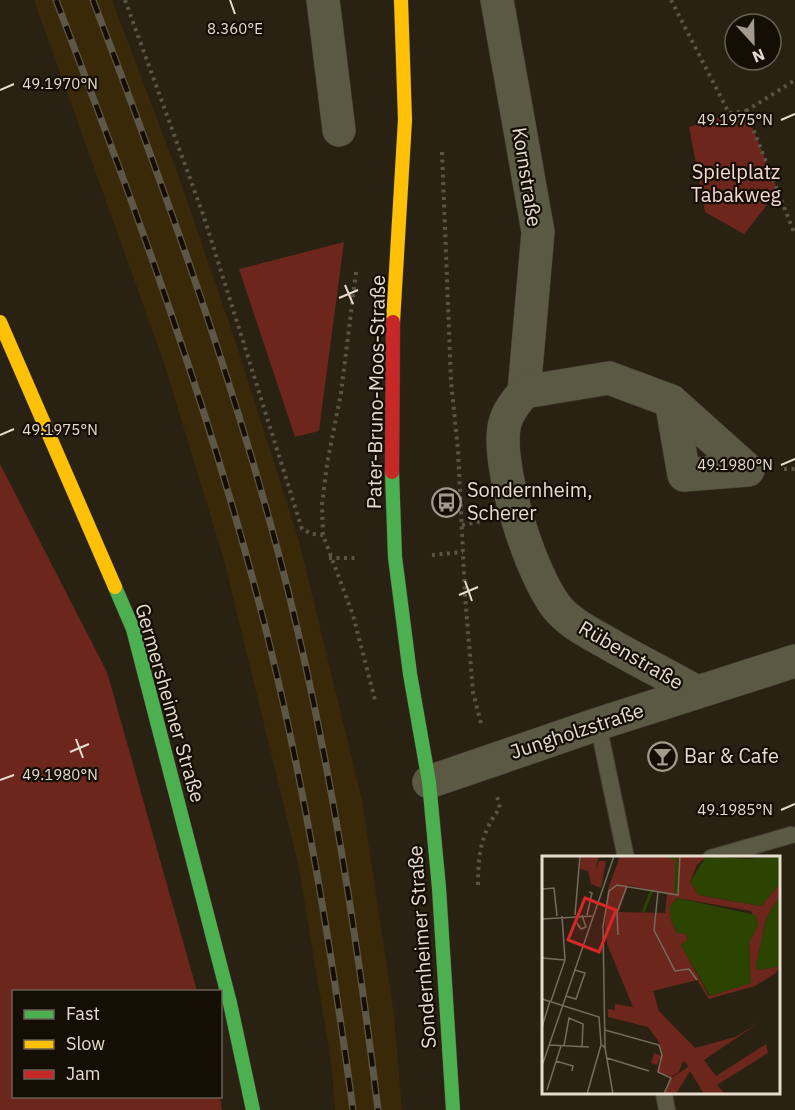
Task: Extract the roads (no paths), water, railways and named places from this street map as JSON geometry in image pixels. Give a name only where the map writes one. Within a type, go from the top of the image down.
[{"type":"main road","name":"Pater-Bruno-Moos-Straße","points":[[401,0],[405,120],[393,316],[391,435],[395,557],[410,674],[429,782]]},
{"type":"main road","name":"Germersheimer Straße","points":[[0,322],[133,629],[230,1003],[253,1110]]},
{"type":"main road","name":"Sondernheimer Straße","points":[[429,782],[439,888],[453,1110]]},
{"type":"street","points":[[323,0],[339,130]]},
{"type":"street","name":"Kornstraße","points":[[497,0],[538,232],[524,392]]},
{"type":"street","points":[[524,392],[609,378],[670,401]]},
{"type":"street","name":"Rübenstraße","points":[[524,392],[512,407],[505,423],[504,458],[519,521],[547,593],[563,614],[584,630],[697,692]]},
{"type":"street","name":"Jungholzstraße","points":[[429,782],[598,724],[795,661]]},
{"type":"lane","points":[[598,724],[626,856]]},
{"type":"lane","points":[[718,856],[791,835]]},
{"type":"lane","points":[[664,1095],[667,1110]]},
{"type":"railway","points":[[56,0],[170,310],[244,546],[265,626],[305,806],[336,988],[353,1110]]},
{"type":"railway","points":[[93,0],[192,271],[237,409],[277,548],[310,687],[337,827],[378,1110]]},
{"type":"place","name":"Sondernheim, Scherer","points":[[446,502]]},
{"type":"place","name":"Bar & Cafe","points":[[663,756]]},
{"type":"park label","name":"Spielplatz Tabakweg","points":[[736,184]]}]
